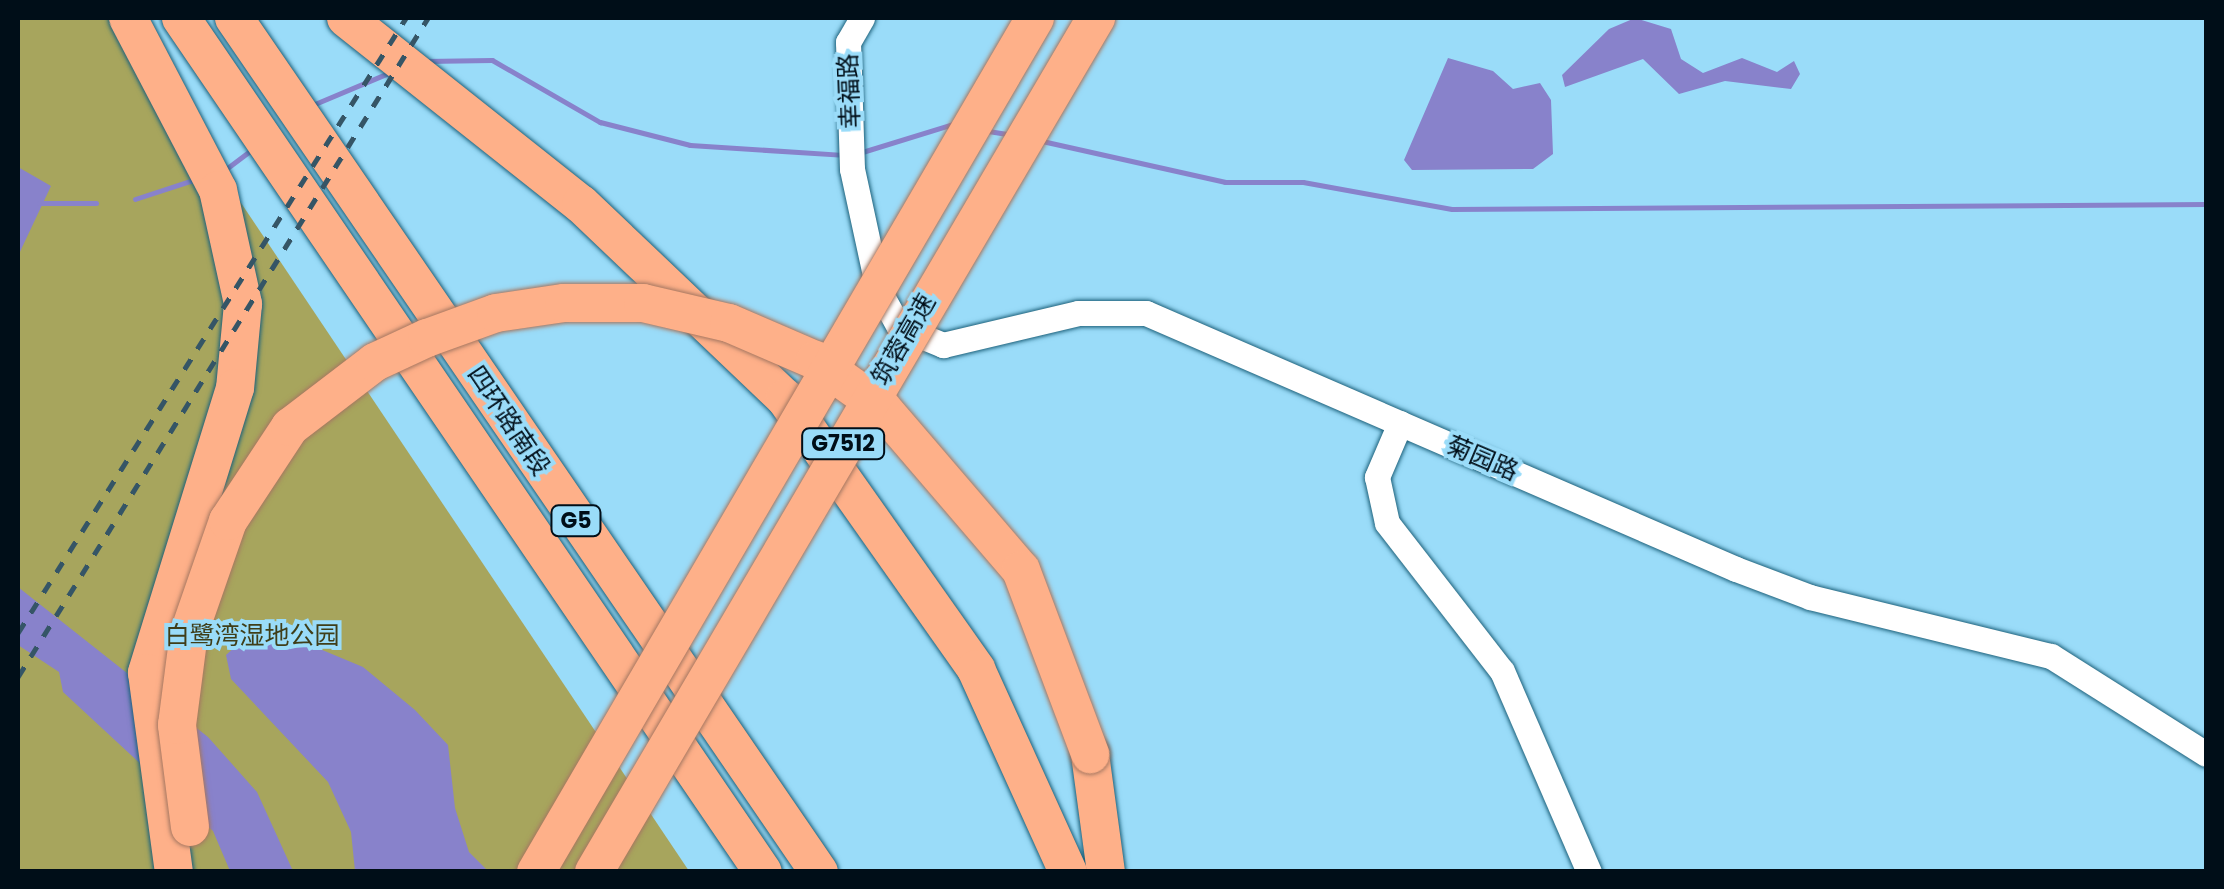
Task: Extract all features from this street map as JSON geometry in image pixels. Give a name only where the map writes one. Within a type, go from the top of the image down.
[{"type":"highway","points":[[128,18],[218,190],[243,304],[235,388],[147,673],[174,872]]},
{"type":"highway","name":"四环路南段","points":[[181,18],[762,872]]},
{"type":"highway","name":"四环路南段","points":[[234,18],[819,872]]},
{"type":"highway","name":"G7512","points":[[536,872],[1035,18]]},
{"type":"highway","name":"筑蓉高速","points":[[594,872],[1096,18]]},
{"type":"highway","points":[[350,21],[682,294],[785,398],[976,669],[1068,872]]},
{"type":"highway","points":[[197,872],[177,725],[189,633],[228,521],[290,427],[375,362],[496,313],[642,303],[729,323],[815,360],[882,408],[986,519],[1057,646],[1090,754],[1106,872]]},
{"type":"street","name":"幸福路","points":[[852,156],[848,42],[862,18]]},
{"type":"street","name":"菊园路","points":[[852,156],[878,289],[890,318],[915,335],[943,346],[1078,313],[1146,313],[1810,596],[2051,656],[2206,754]]},
{"type":"street","points":[[1400,423],[1376,477],[1386,523],[1502,670],[1590,872]]},
{"type":"green space","name":"白鹭湾湿地公园","points":[[18,18],[117,18],[689,871],[18,871]]},
{"type":"shaded area","points":[[1635,18],[1671,29],[1681,59],[1703,73],[1742,58],[1777,72],[1794,61],[1800,74],[1791,89],[1725,81],[1679,94],[1643,59],[1565,87],[1562,75],[1609,29]]},
{"type":"shaded area","points":[[1448,58],[1493,71],[1513,89],[1540,83],[1551,100],[1553,154],[1533,169],[1412,170],[1404,160]]},
{"type":"shaded area","points":[[18,167],[51,186],[18,256]]},
{"type":"shaded area","points":[[18,587],[208,737],[257,792],[293,871],[230,871],[213,831],[63,692],[59,672],[18,645]]},
{"type":"shaded area","points":[[260,624],[363,667],[415,710],[448,745],[455,808],[469,852],[488,871],[355,871],[351,832],[328,782],[231,679],[226,655]]},
{"type":"waterway","points":[[425,61],[492,60],[600,122],[690,145],[843,155]]},
{"type":"waterway","points":[[310,106],[391,72]]},
{"type":"waterway","points":[[859,153],[953,124]]},
{"type":"waterway","points":[[988,131],[1012,135]]},
{"type":"waterway","points":[[1042,141],[1225,182],[1303,182],[1452,209],[2206,204]]},
{"type":"waterway","points":[[226,169],[253,149]]},
{"type":"waterway","points":[[135,199],[196,179]]},
{"type":"waterway","points":[[39,203],[96,203]]},
{"type":"railway","points":[[18,633],[406,18]]},
{"type":"railway","points":[[18,677],[428,18]]}]
